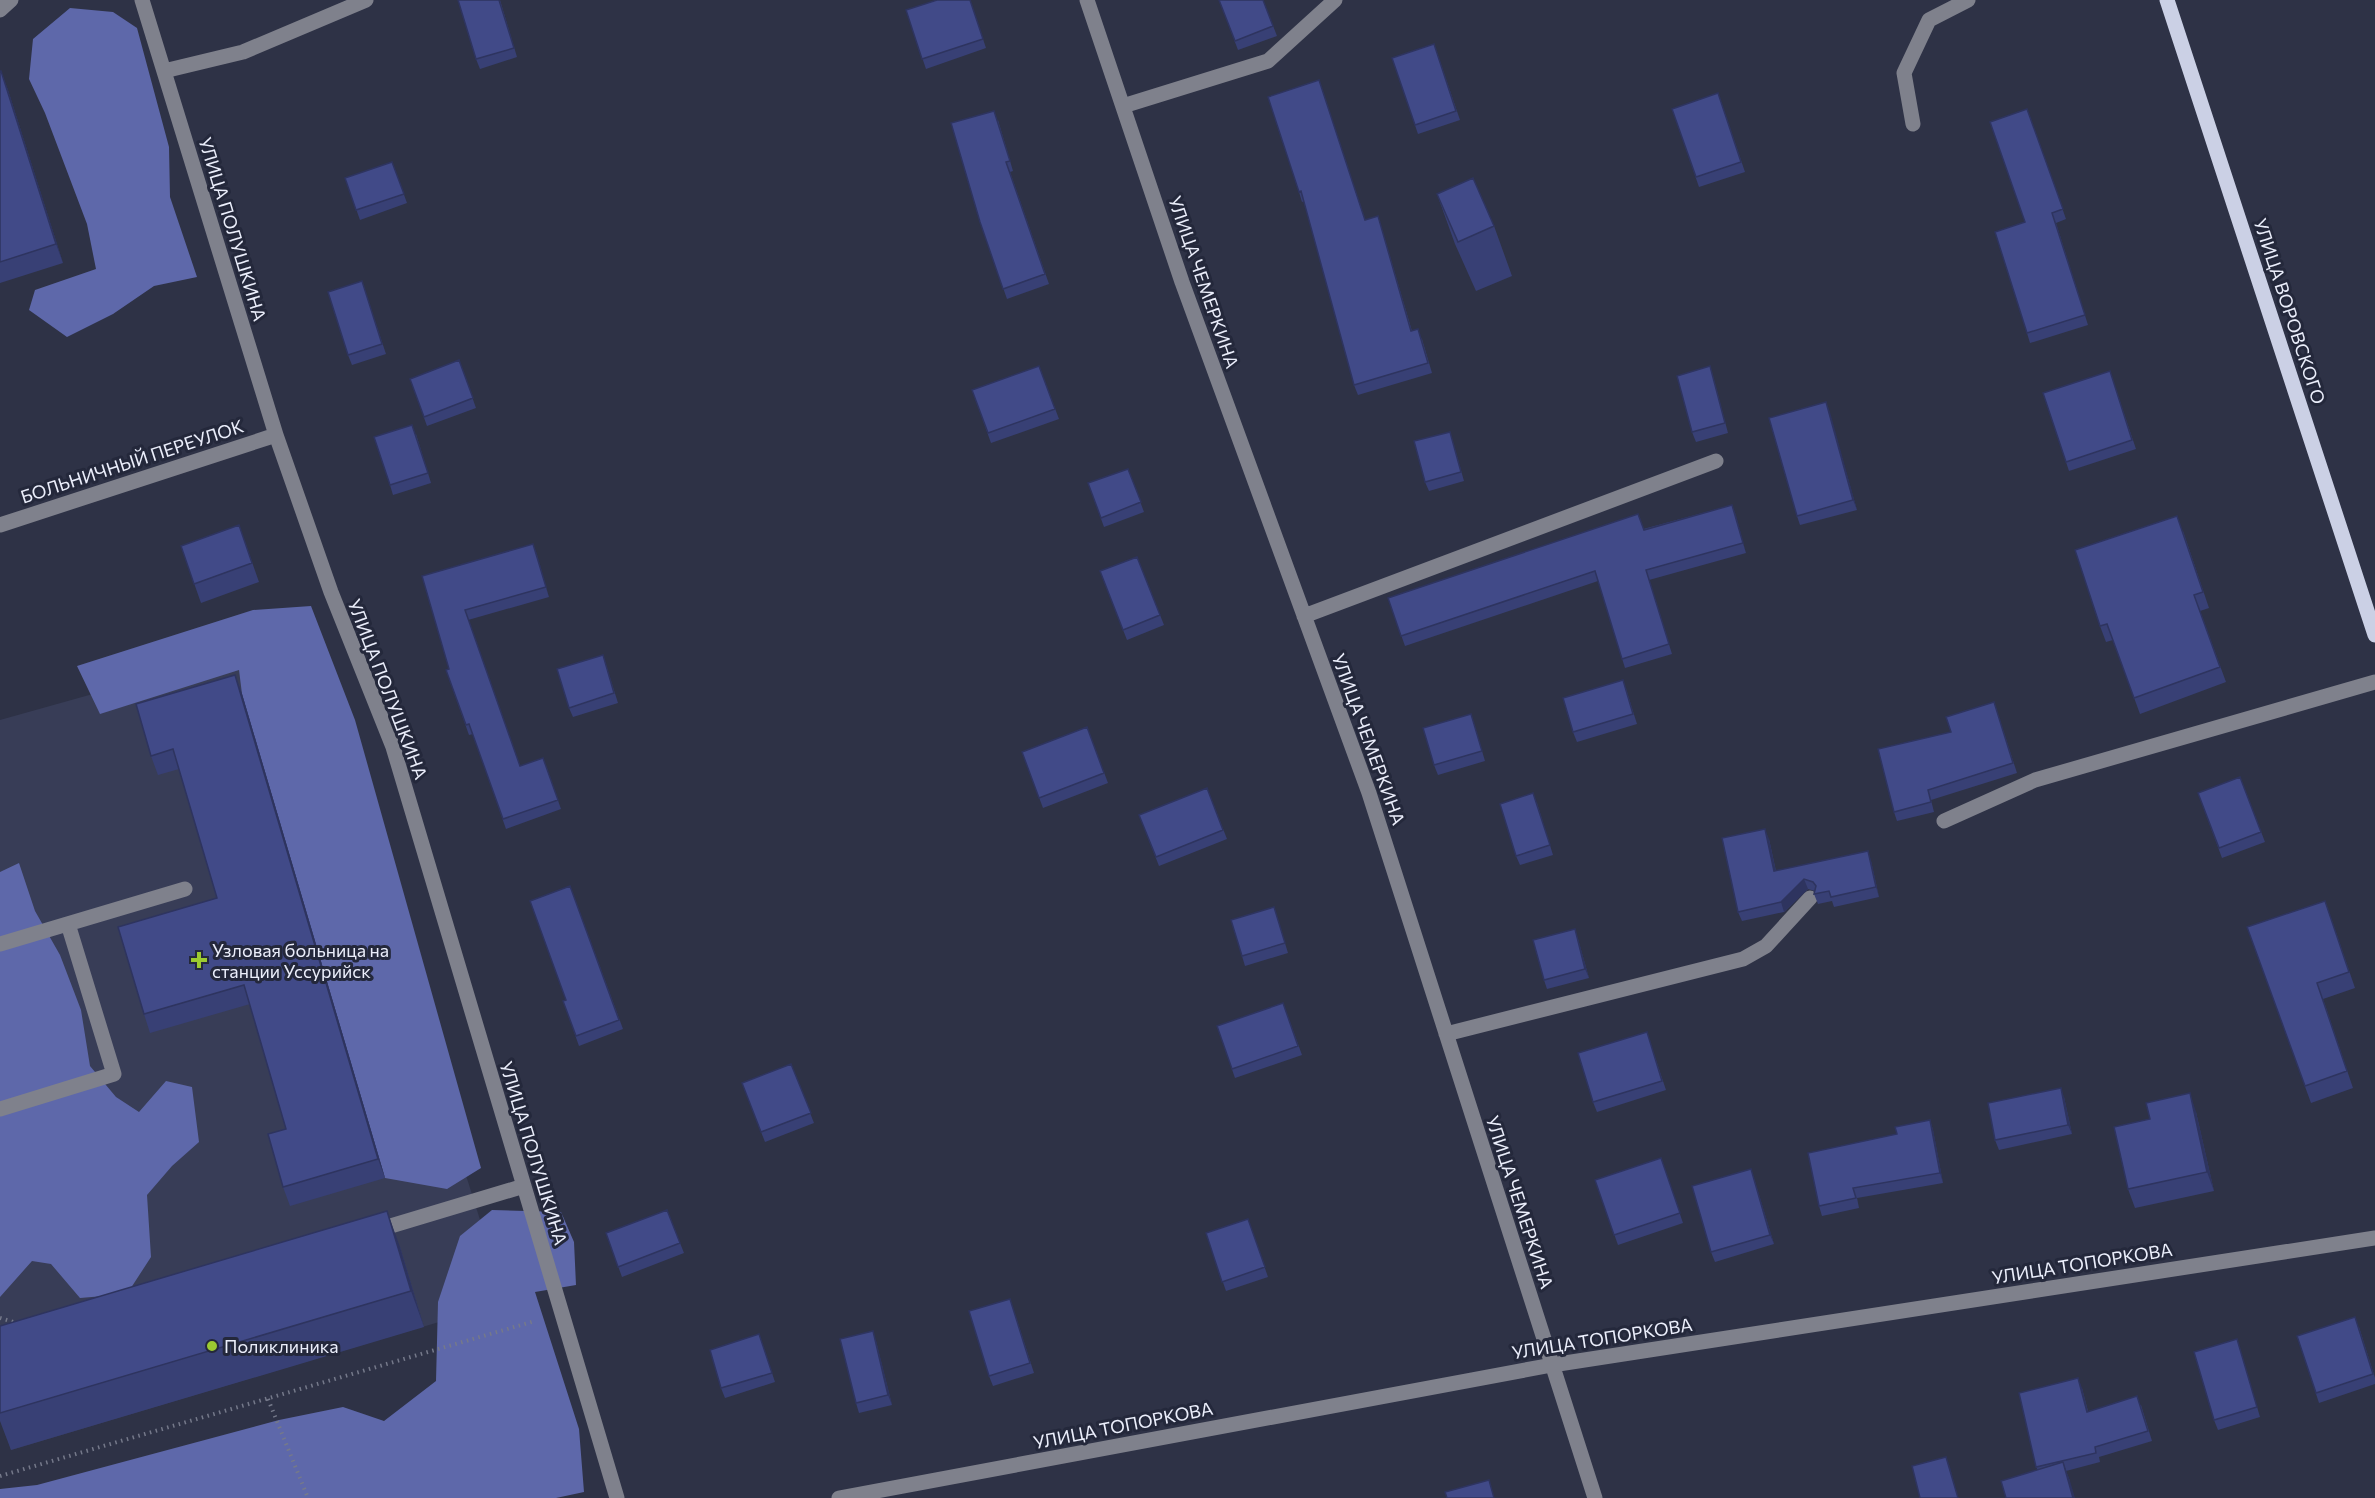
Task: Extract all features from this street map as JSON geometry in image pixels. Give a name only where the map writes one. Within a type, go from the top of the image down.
[{"type":"main road","name":"УЛИЦА ВОРОВСКОГО","points":[[2167,0],[2375,635]]},
{"type":"street","points":[[0,9],[11,0]]},
{"type":"street","name":"УЛИЦА ПОЛУШКИНА","points":[[142,0],[276,435],[331,592],[393,747],[617,1498]]},
{"type":"street","points":[[164,71],[243,52],[366,0]]},
{"type":"street","name":"УЛИЦА ЧЕМЕРКИНА","points":[[1087,0],[1182,282],[1369,793],[1595,1498]]},
{"type":"street","points":[[1123,106],[1268,61],[1335,0]]},
{"type":"street","points":[[1913,124],[1904,73],[1929,20],[1968,0]]},
{"type":"street","name":"БОЛЬНИЧНЫЙ ПЕРЕУЛОК","points":[[0,525],[276,435]]},
{"type":"street","points":[[1304,616],[1716,461]]},
{"type":"street","points":[[1944,821],[2035,780],[2375,682]]},
{"type":"street","points":[[0,944],[185,889]]},
{"type":"street","points":[[1446,1034],[1743,959],[1766,946],[1810,898]]},
{"type":"street","points":[[0,1109],[114,1074],[68,924]]},
{"type":"street","points":[[361,1235],[524,1186]]},
{"type":"street","name":"УЛИЦА ТОПОРКОВА","points":[[839,1498],[1552,1365],[2375,1238]]},
{"type":"path","points":[[0,1476],[562,1314]]},
{"type":"path","points":[[0,1318],[22,1325]]},
{"type":"path","points":[[268,1399],[308,1498]]},
{"type":"shaded area","points":[[70,8],[113,12],[137,28],[169,147],[170,197],[197,277],[154,286],[113,314],[67,337],[29,310],[35,290],[96,269],[87,224],[45,113],[29,79],[33,39]]},
{"type":"shaded area","points":[[311,606],[355,720],[481,1168],[447,1189],[385,1178],[242,694],[239,670],[100,714],[77,666],[253,610]]},
{"type":"shaded area","name":"Узловая больница на станции Уссурийск","points":[[296,637],[506,1302],[11,1450],[0,1414],[0,720]]},
{"type":"shaded area","points":[[19,863],[35,911],[60,955],[81,1010],[90,1066],[116,1097],[139,1112],[166,1081],[192,1087],[199,1142],[172,1166],[147,1195],[151,1257],[127,1294],[80,1298],[51,1264],[32,1261],[0,1297],[0,872]]},
{"type":"shaded area","points":[[492,1210],[561,1212],[574,1242],[576,1285],[535,1292],[579,1429],[584,1492],[556,1498],[0,1498],[0,1489],[37,1485],[279,1420],[343,1407],[384,1421],[436,1381],[438,1302],[460,1236]]},
{"type":"building","points":[[458,0],[499,0],[514,48],[476,59]]},
{"type":"building","points":[[937,0],[970,0],[983,39],[922,59],[906,10]]},
{"type":"building","points":[[1219,0],[1263,0],[1273,26],[1235,41]]},
{"type":"building","points":[[1434,44],[1456,111],[1415,125],[1392,58]]},
{"type":"building","points":[[0,71],[56,244],[0,262]]},
{"type":"building","points":[[1319,80],[1365,220],[1378,216],[1411,331],[1418,329],[1428,363],[1354,385],[1301,191],[1299,192],[1268,97]]},
{"type":"building","points":[[1718,93],[1741,162],[1696,177],[1672,109]]},
{"type":"building","points":[[2027,109],[2063,209],[2052,213],[2085,315],[2027,333],[1995,232],[2025,222],[1990,122]]},
{"type":"building","points":[[994,111],[1010,161],[1006,162],[1045,274],[1003,289],[980,222],[951,123]]},
{"type":"building","points":[[392,162],[404,194],[356,210],[345,178]]},
{"type":"building","points":[[1473,178],[1494,226],[1458,242],[1437,194]]},
{"type":"building","points":[[362,281],[382,344],[348,355],[328,292]]},
{"type":"building","points":[[459,360],[473,398],[424,417],[410,379]]},
{"type":"building","points":[[1039,366],[1055,409],[988,433],[972,390]]},
{"type":"building","points":[[1710,366],[1725,423],[1692,432],[1677,376]]},
{"type":"building","points":[[2110,371],[2132,440],[2066,462],[2043,393]]},
{"type":"building","points":[[1826,402],[1853,500],[1797,516],[1769,418]]},
{"type":"building","points":[[412,425],[428,473],[390,485],[374,437]]},
{"type":"building","points":[[1450,432],[1461,472],[1425,482],[1414,441]]},
{"type":"building","points":[[1128,469],[1141,502],[1101,518],[1088,483]]},
{"type":"building","points":[[1732,505],[1743,543],[1646,570],[1669,644],[1622,659],[1595,571],[1401,636],[1388,598],[1638,514],[1644,530]]},
{"type":"building","points":[[2177,516],[2203,592],[2194,595],[2220,667],[2134,698],[2107,624],[2100,626],[2075,550]]},
{"type":"building","points":[[239,525],[252,563],[194,584],[181,546]]},
{"type":"building","points":[[533,544],[546,587],[465,610],[520,766],[543,758],[558,800],[503,819],[469,724],[466,725],[446,670],[449,669],[422,576]]},
{"type":"building","points":[[1137,557],[1160,615],[1123,630],[1100,571]]},
{"type":"building","points":[[603,655],[614,693],[569,708],[557,669]]},
{"type":"building","points":[[235,675],[378,1159],[283,1187],[268,1134],[286,1129],[244,985],[144,1014],[118,927],[217,898],[173,749],[151,756],[136,704]]},
{"type":"building","points":[[1623,680],[1633,714],[1573,732],[1563,698]]},
{"type":"building","points":[[1994,702],[2013,763],[1928,790],[1931,802],[1894,812],[1878,749],[1951,732],[1946,717]]},
{"type":"building","points":[[1471,714],[1482,751],[1434,765],[1423,728]]},
{"type":"building","points":[[1087,727],[1104,773],[1039,798],[1022,752]]},
{"type":"building","points":[[2240,777],[2261,832],[2219,848],[2198,793]]},
{"type":"building","points":[[1207,788],[1223,830],[1156,857],[1139,815]]},
{"type":"building","points":[[1533,793],[1550,845],[1516,856],[1500,804]]},
{"type":"building","points":[[1765,829],[1774,871],[1868,851],[1876,887],[1831,897],[1829,891],[1814,894],[1816,886],[1813,882],[1804,879],[1781,902],[1738,912],[1722,838]]},
{"type":"building","points":[[570,886],[619,1020],[576,1036],[563,1001],[566,1000],[530,901]]},
{"type":"building","points":[[2325,901],[2349,972],[2317,983],[2347,1071],[2305,1086],[2247,927]]},
{"type":"building","points":[[1274,907],[1285,943],[1242,956],[1231,920]]},
{"type":"building","points":[[1575,929],[1585,969],[1544,980],[1533,940]]},
{"type":"building","points":[[1283,1003],[1298,1046],[1232,1069],[1217,1026]]},
{"type":"building","points":[[1647,1032],[1662,1081],[1593,1102],[1578,1053]]},
{"type":"building","points":[[791,1064],[811,1113],[761,1132],[742,1083]]},
{"type":"building","points":[[2061,1088],[2068,1125],[1995,1140],[1988,1103]]},
{"type":"building","points":[[2190,1093],[2207,1172],[2128,1189],[2114,1127],[2150,1119],[2146,1103]]},
{"type":"building","points":[[1930,1120],[1940,1173],[1853,1188],[1856,1198],[1819,1206],[1808,1153],[1897,1134],[1895,1127]]},
{"type":"building","points":[[1661,1158],[1680,1213],[1614,1235],[1595,1180]]},
{"type":"building","points":[[1751,1169],[1770,1235],[1711,1252],[1692,1186]]},
{"type":"building","points":[[667,1210],[680,1243],[618,1267],[606,1233]]},
{"type":"building","points":[[387,1211],[411,1291],[0,1413],[0,1326]]},
{"type":"building","points":[[1248,1219],[1265,1267],[1222,1282],[1206,1233]]},
{"type":"building","points":[[1010,1299],[1030,1363],[989,1376],[969,1311]]},
{"type":"building","points":[[2355,1317],[2373,1374],[2316,1393],[2297,1336]]},
{"type":"building","points":[[873,1331],[888,1395],[856,1403],[840,1339]]},
{"type":"building","points":[[759,1334],[772,1373],[721,1388],[710,1350]]},
{"type":"building","points":[[2237,1339],[2257,1407],[2214,1420],[2194,1352]]},
{"type":"building","points":[[2078,1378],[2087,1412],[2137,1396],[2148,1431],[2095,1447],[2096,1453],[2036,1467],[2019,1393]]},
{"type":"building","points":[[1946,1457],[1958,1498],[1920,1498],[1912,1466]]},
{"type":"building","points":[[2063,1462],[2073,1498],[2006,1498],[2001,1481]]},
{"type":"building","points":[[1489,1480],[1494,1498],[1447,1498],[1445,1492]]},
{"type":"place","name":"Узловая больница на станции Уссурийск","points":[[199,960]]},
{"type":"place","name":"Поликлиника","points":[[212,1346]]}]
